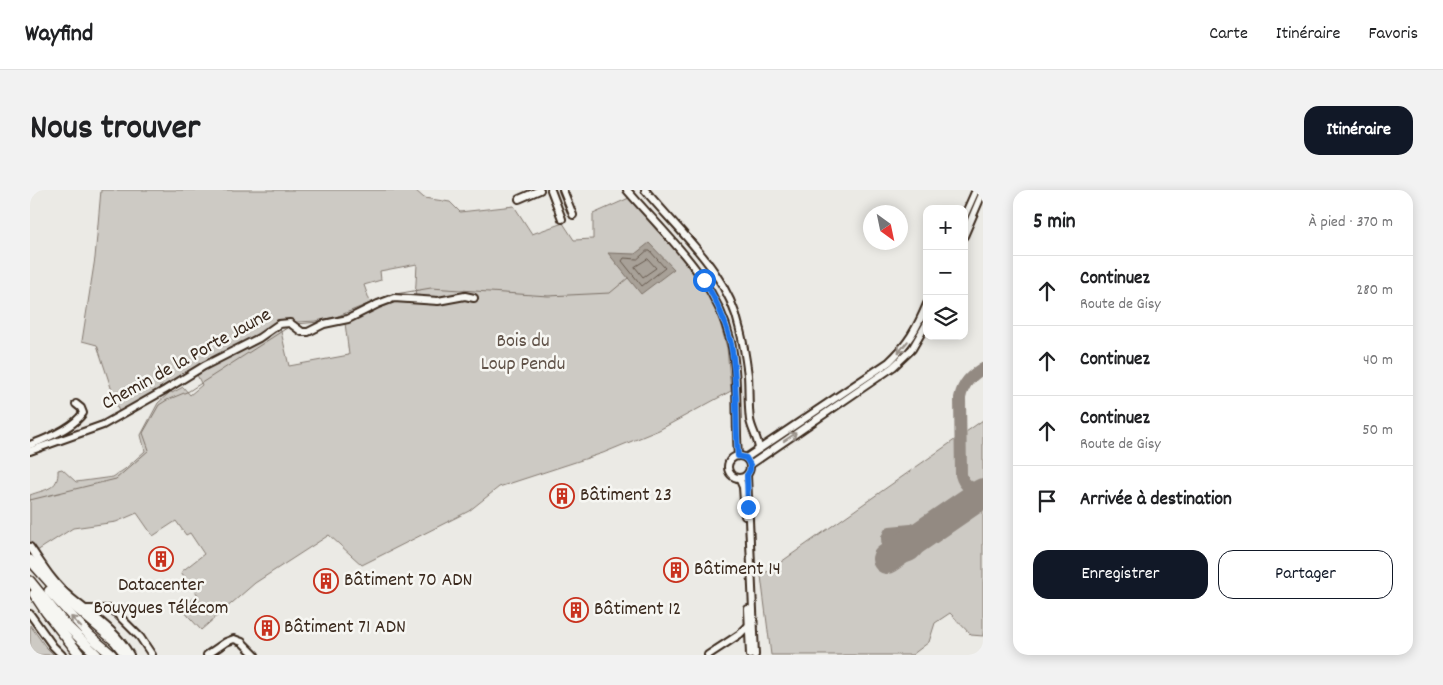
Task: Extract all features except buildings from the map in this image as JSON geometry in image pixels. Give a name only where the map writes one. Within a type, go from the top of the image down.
[{"type":"highway","points":[[30,560],[61,595],[115,640],[126,655]]},
{"type":"highway","points":[[30,568],[70,616],[112,655]]},
{"type":"highway","points":[[30,581],[64,623],[97,655]]},
{"type":"highway","points":[[30,588],[46,612],[80,655]]},
{"type":"street","points":[[519,199],[540,190]]},
{"type":"street","points":[[551,190],[562,219]]},
{"type":"street","points":[[563,190],[573,215]]},
{"type":"street","points":[[626,190],[692,262],[716,300],[731,343],[734,366],[738,456]]},
{"type":"street","points":[[645,190],[703,256],[726,291],[741,335],[748,375],[750,420],[758,440],[759,449]]},
{"type":"street","points":[[968,208],[976,190]]},
{"type":"street","points":[[968,227],[983,192]]},
{"type":"street","name":"Chemin de la Porte Jaune","points":[[30,451],[103,425],[204,366],[259,338],[279,324],[290,323],[302,332],[308,332],[324,324],[348,319],[394,298],[438,300],[465,296],[474,298]]},
{"type":"street","points":[[746,458],[889,362],[907,344],[923,314]]},
{"type":"street","points":[[750,465],[893,367],[912,349],[923,330]]},
{"type":"street","points":[[30,444],[53,435],[79,419],[83,413],[76,404]]},
{"type":"street","points":[[747,475],[739,478],[731,475],[728,469],[729,462],[738,456],[746,458],[750,465],[747,475],[750,655]]},
{"type":"street","points":[[739,478],[742,487],[746,528],[748,625],[754,655]]},
{"type":"street","points":[[30,547],[57,584],[119,637],[130,655]]},
{"type":"street","points":[[86,609],[112,609],[127,622],[152,655]]},
{"type":"street","points":[[99,620],[102,610]]},
{"type":"street","points":[[30,614],[53,646],[62,655]]},
{"type":"street","points":[[708,655],[738,636],[748,625]]},
{"type":"street","points":[[738,636],[751,642]]},
{"type":"street","points":[[207,655],[234,638],[242,642],[255,655]]},
{"type":"street","points":[[714,655],[736,641],[744,640],[751,642]]},
{"type":"street","points":[[213,655],[218,648]]},
{"type":"green space","name":"Bois du Loup Pendu","points":[[101,190],[415,190],[424,198],[450,202],[460,212],[514,206],[532,234],[563,223],[574,240],[593,239],[593,214],[629,198],[658,232],[694,268],[717,312],[727,348],[731,391],[659,430],[603,453],[499,487],[469,511],[362,565],[329,535],[255,583],[201,630],[181,608],[198,595],[181,572],[204,554],[190,533],[186,535],[176,521],[153,536],[137,513],[116,522],[73,528],[37,551],[30,541],[30,495],[46,490],[54,485],[58,477],[58,470],[62,469],[76,482],[113,477],[125,469],[145,451],[141,435],[158,403],[169,393],[165,385],[119,412],[97,345],[82,341],[95,258]],"holes":[[[417,264],[415,301],[395,301],[377,307],[370,302],[364,285],[381,280],[380,271]],[[344,315],[349,355],[289,366],[279,323],[316,321]],[[196,373],[202,385],[190,395],[183,387],[172,393],[170,389]]]},
{"type":"green space","points":[[983,420],[983,636],[971,635],[950,613],[935,623],[929,642],[912,655],[771,655],[761,576]]},
{"type":"green space","points":[[30,625],[45,646],[54,655],[30,655]]},
{"type":"water","points":[[649,243],[674,269],[641,294],[608,253],[635,254]]},
{"type":"waterway","points":[[326,321],[390,295],[431,288],[548,296],[610,293],[628,278]]},
{"type":"waterway","points":[[296,324],[320,322]]},
{"type":"waterway","points":[[30,500],[116,479],[149,450],[143,433],[159,405],[189,391],[290,326]]},
{"type":"taxiway","points":[[983,368],[968,380],[960,398],[961,475],[964,482],[969,486],[975,489],[983,489]]},
{"type":"taxiway","points":[[921,535],[920,545],[910,556],[898,556],[892,553],[888,547],[887,538],[890,532],[932,528]]},
{"type":"runway","points":[[887,559],[983,493]]},
{"type":"place","name":"Bâtiment 23","points":[[562,496]]},
{"type":"place","name":"Datacenter Bouygues Télécom","points":[[161,559]]},
{"type":"place","name":"Bâtiment 14","points":[[676,570]]},
{"type":"place","name":"Bâtiment 70 ADN","points":[[326,581]]},
{"type":"place","name":"Bâtiment 12","points":[[576,610]]},
{"type":"place","name":"Bâtiment 71 ADN","points":[[267,628]]},
{"type":"route","points":[[704,280],[716,300],[731,343],[735,378],[738,456],[746,458],[750,465],[747,475],[748,507]]}]
